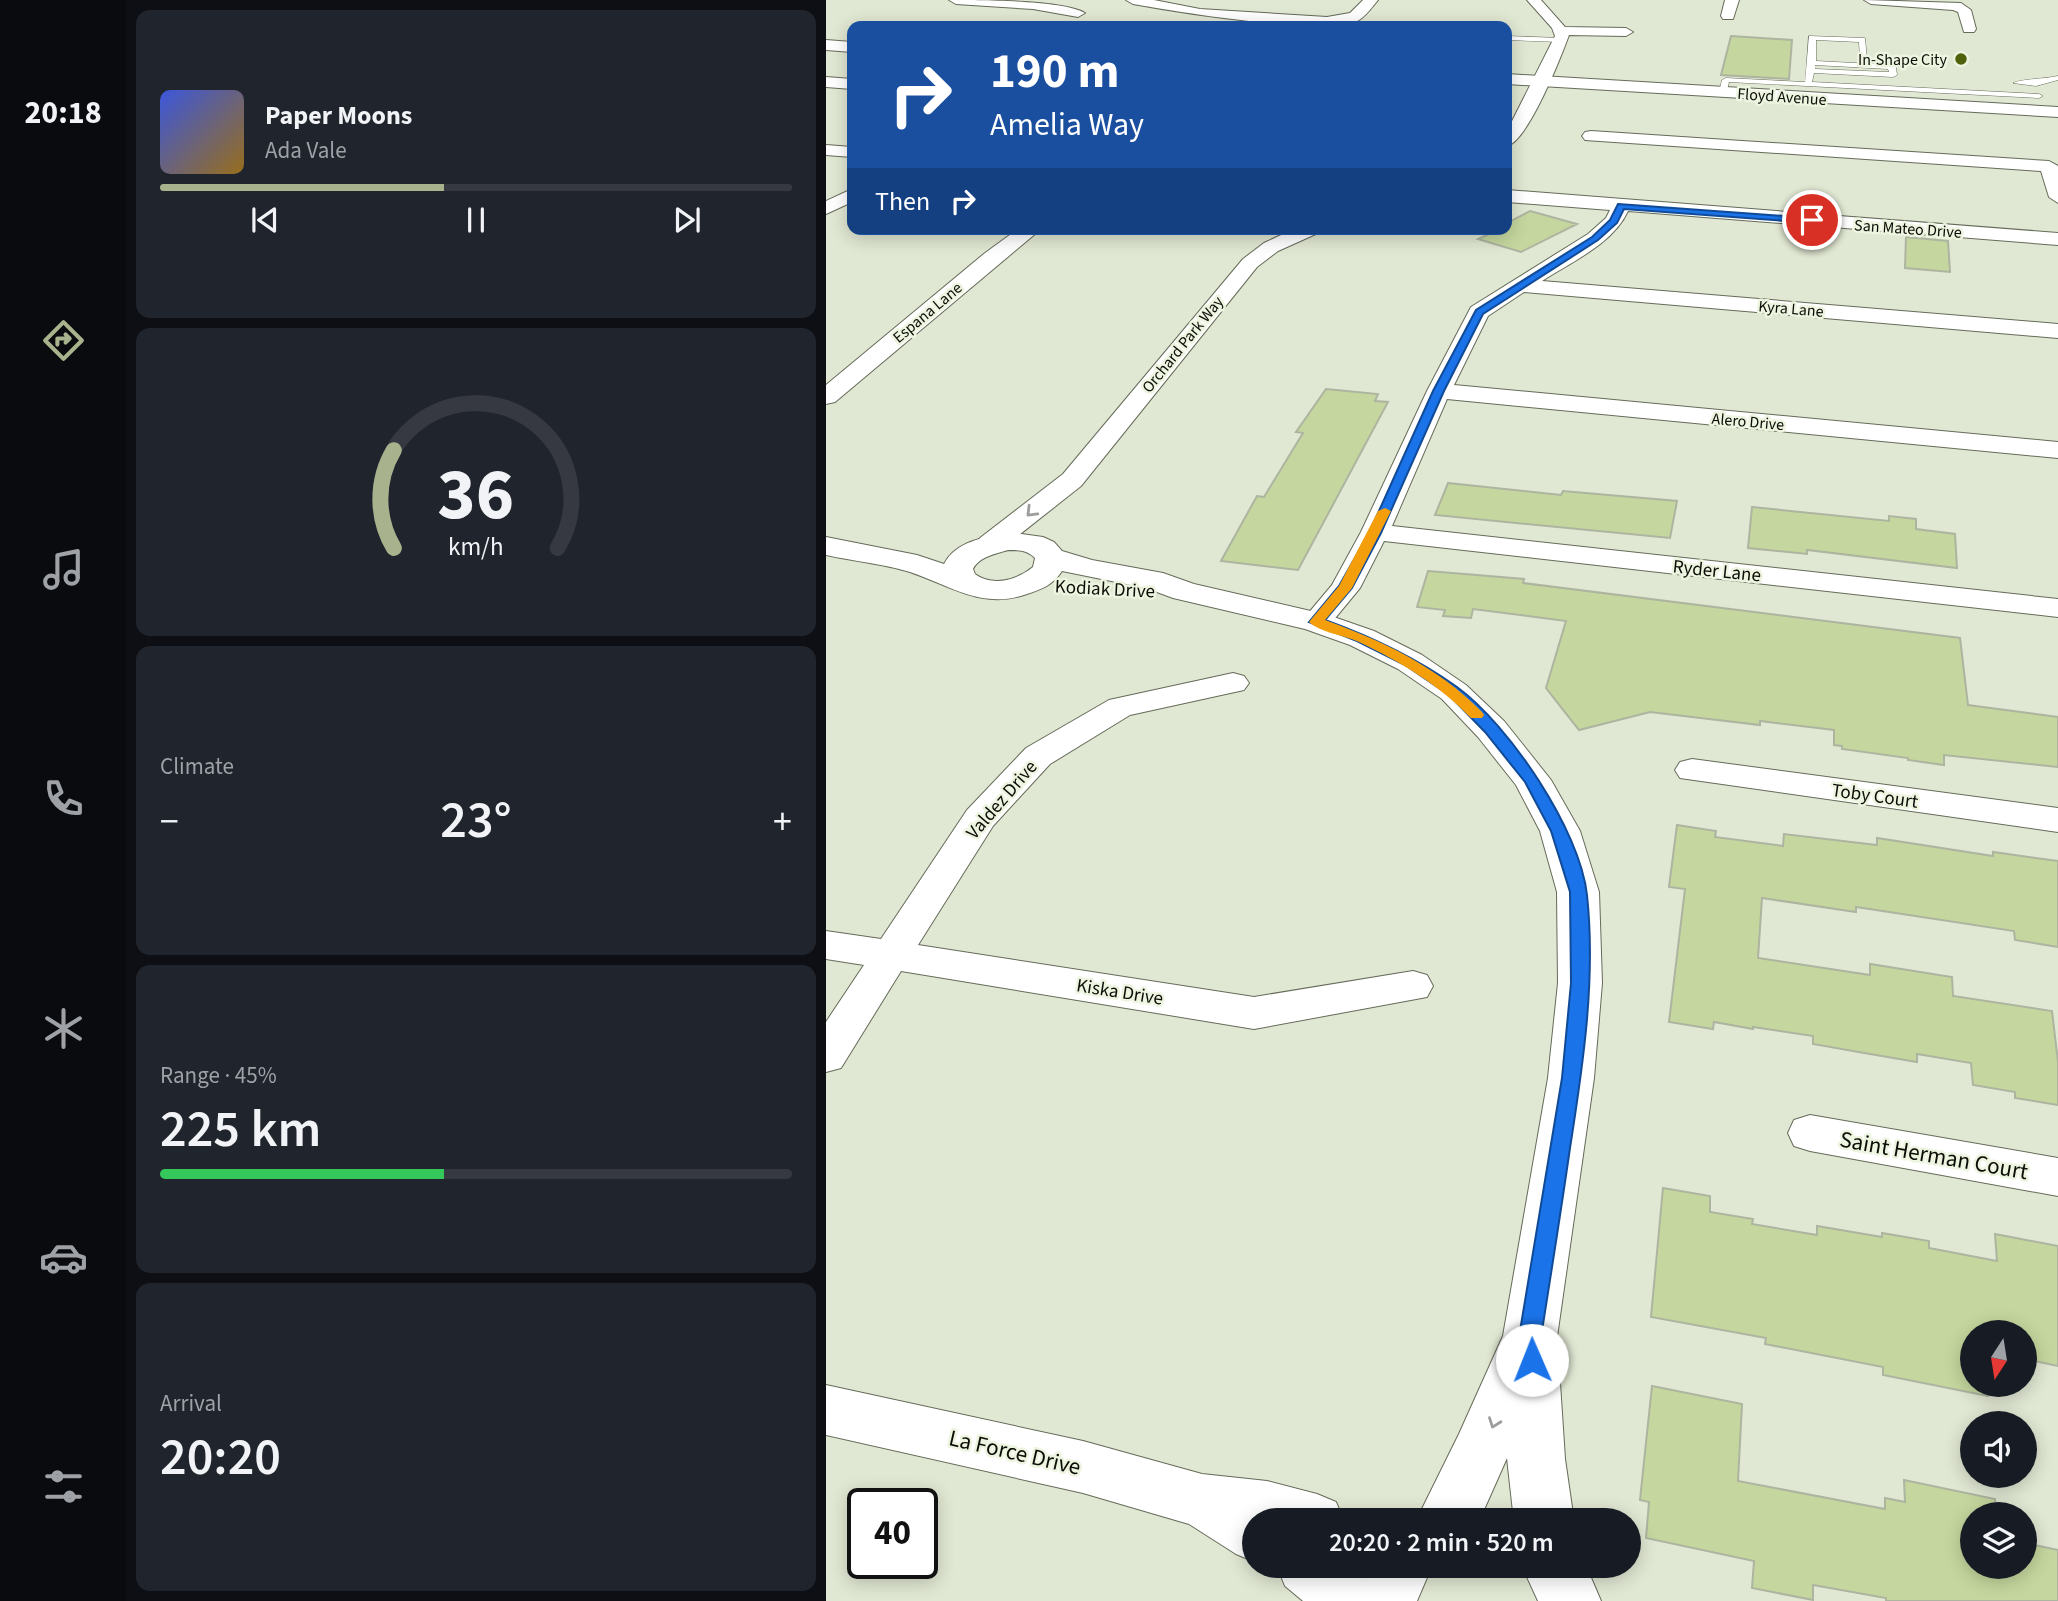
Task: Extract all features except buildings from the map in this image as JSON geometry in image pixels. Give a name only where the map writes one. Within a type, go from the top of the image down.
[{"type":"street","points":[[956,0],[1083,11],[1059,21]]},
{"type":"street","points":[[1133,0],[1212,14],[1344,20],[1354,17],[1371,0]]},
{"type":"street","points":[[1534,0],[1561,36]]},
{"type":"street","points":[[1728,16],[1732,0]]},
{"type":"street","points":[[1871,0],[1956,6],[1964,10],[1969,29]]},
{"type":"street","points":[[1561,36],[1626,32]]},
{"type":"street","points":[[1512,131],[1541,85],[1561,36]]},
{"type":"street","points":[[826,37],[847,39]]},
{"type":"street","points":[[826,45],[847,47]]},
{"type":"street","name":"Floyd Avenue","points":[[1512,80],[1541,85],[2049,110]]},
{"type":"street","points":[[826,82],[847,84]]},
{"type":"street","name":"Floyd Avenue","points":[[1512,88],[1541,85],[1897,95],[2049,110]]},
{"type":"street","points":[[1591,136],[2049,166],[2058,197]]},
{"type":"street","points":[[826,150],[847,152]]},
{"type":"street","name":"San Mateo Drive","points":[[1512,195],[2058,239]]},
{"type":"street","points":[[826,208],[847,198]]},
{"type":"street","points":[[1316,622],[1345,588],[1375,533],[1439,391],[1479,312],[1595,239],[1614,221],[1621,206]]},
{"type":"street","name":"Espana Lane","points":[[826,397],[838,376],[1023,235]]},
{"type":"street","name":"Orchard Park Way","points":[[983,546],[1007,534],[1048,496],[1072,480],[1234,280],[1272,247],[1298,235]]},
{"type":"street","name":"Kyra Lane","points":[[1524,286],[2058,331]]},
{"type":"street","name":"Alero Drive","points":[[1439,391],[2058,450]]},
{"type":"street","name":"Orchard Park Way","points":[[1046,553],[1049,524],[1067,497],[1072,480]]},
{"type":"street","name":"Ryder Lane","points":[[1375,533],[2058,608]]},
{"type":"street","name":"Kodiak Drive","points":[[983,546],[1022,541],[1088,569],[1152,580],[1184,591],[1316,622],[1362,638],[1410,662],[1464,701],[1532,779],[1560,831],[1578,892],[1580,983],[1571,1078],[1530,1337],[1535,1459],[1546,1508]]},
{"type":"street","points":[[834,547],[983,546]]},
{"type":"street","points":[[959,581],[957,565],[983,546]]},
{"type":"street","points":[[834,547],[917,564],[959,581]]},
{"type":"street","points":[[1026,585],[1046,572],[1046,553]]},
{"type":"street","name":"Kodiak Drive","points":[[959,581],[982,591],[1011,590],[1026,585],[1076,585],[1144,592],[1184,591]]},
{"type":"street","name":"Valdez Drive","points":[[826,1056],[980,818],[1038,756],[1119,707],[1233,683]]},
{"type":"street","name":"Toby Court","points":[[1692,770],[2058,820]]},
{"type":"street","name":"Kiska Drive","points":[[826,945],[1254,1013],[1413,986]]},
{"type":"street","name":"Saint Herman Court","points":[[1810,1133],[2058,1177]]},
{"type":"street","name":"Kodiak Drive","points":[[1453,1508],[1484,1449],[1509,1382],[1530,1337]]},
{"type":"street","name":"La Force Drive","points":[[826,1410],[1083,1467],[1202,1501],[1268,1508]]},
{"type":"street","name":"La Force Drive","points":[[1202,1501],[1242,1527]]},
{"type":"street","points":[[1320,1578],[1348,1601]]},
{"type":"street","points":[[1385,1601],[1394,1578]]},
{"type":"lane","points":[[1512,38],[1561,36]]},
{"type":"lane","points":[[1808,84],[1812,38],[1862,40],[1864,58]]},
{"type":"lane","points":[[1723,92],[1726,80],[1808,84],[1897,95],[1892,67],[1811,67]]},
{"type":"lane","points":[[1892,75],[1906,76]]},
{"type":"lane","points":[[2010,83],[2036,84],[2056,79]]},
{"type":"lane","points":[[2036,84],[2049,110]]},
{"type":"slow traffic","points":[[1385,511],[1345,588],[1316,622],[1362,638],[1410,662],[1454,692],[1476,715]]},
{"type":"place","name":"In-Shape City","points":[[1961,59]]},
{"type":"route","points":[[1532,1360],[1530,1337],[1536,1293],[1571,1078],[1580,983],[1578,892],[1560,831],[1532,779],[1491,729],[1454,692],[1410,662],[1362,638],[1316,622],[1345,588],[1375,533],[1439,391],[1479,312],[1595,239],[1614,221],[1621,206],[1812,220]]}]
